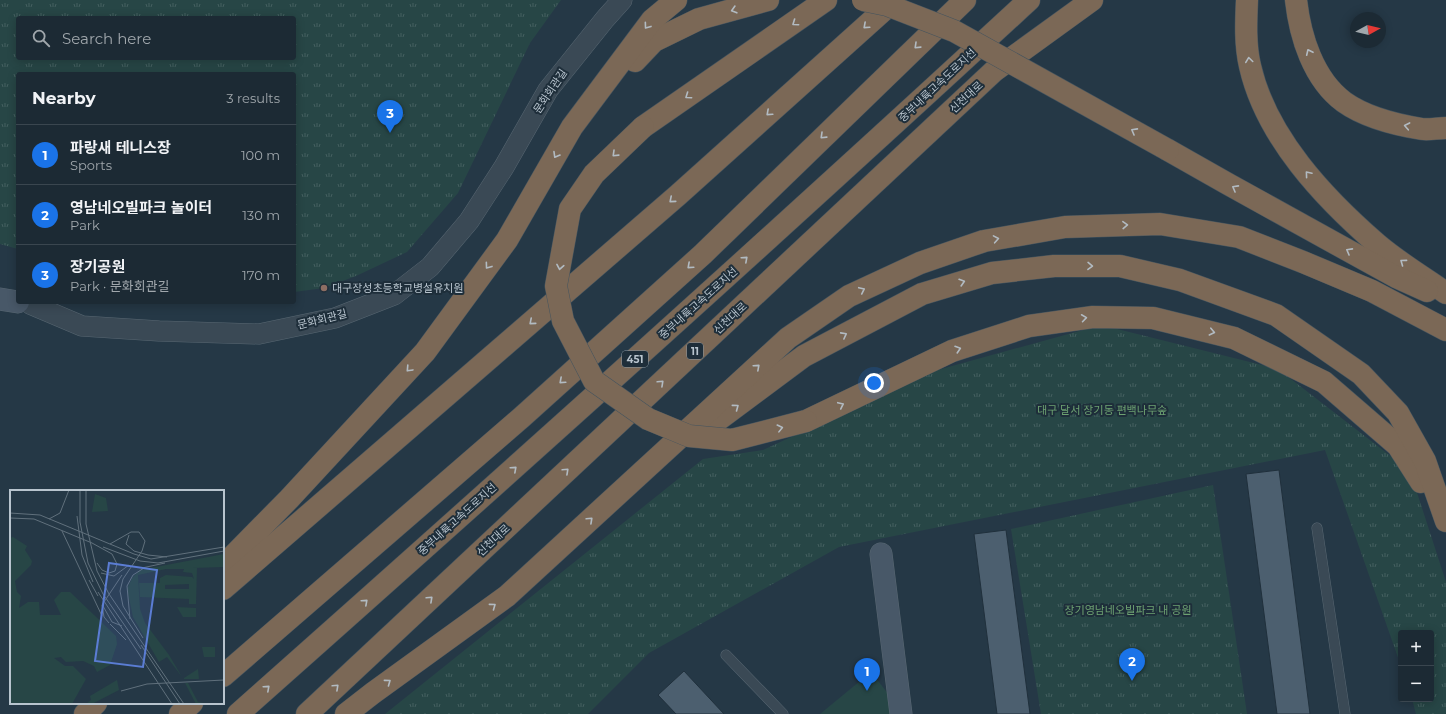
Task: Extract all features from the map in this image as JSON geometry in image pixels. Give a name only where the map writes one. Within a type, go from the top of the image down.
[{"type":"highway","points":[[224,565],[289,499],[425,352],[507,240],[572,128],[652,20],[676,0]]},
{"type":"highway","points":[[572,128],[654,41],[699,19],[768,0]]},
{"type":"highway","points":[[826,0],[643,127],[594,174],[570,209],[556,286],[563,321],[594,381],[648,419],[690,436],[732,440],[806,421],[952,351],[1029,326],[1094,317],[1153,318],[1234,338],[1324,382],[1398,446],[1446,521]]},
{"type":"highway","points":[[863,0],[887,5],[954,31],[1396,277],[1446,300]]},
{"type":"highway","points":[[224,588],[678,195],[895,0]]},
{"type":"highway","points":[[224,675],[522,418],[692,265],[965,0]]},
{"type":"highway","name":"중부내륙고속도로지선","points":[[238,714],[530,455],[866,151],[1029,0]]},
{"type":"highway","name":"신천대로","points":[[307,714],[994,71],[1092,0]]},
{"type":"highway","points":[[1247,0],[1246,30],[1250,66],[1260,100],[1280,136],[1302,167],[1332,201],[1378,244],[1446,293]]},
{"type":"highway","points":[[1296,0],[1299,20],[1306,46],[1317,69],[1332,90],[1345,103],[1382,120],[1423,129],[1446,128]]},
{"type":"highway","points":[[346,714],[507,596],[788,338],[849,296],[920,263],[984,241],[1065,227],[1160,224],[1239,237],[1372,291],[1446,330]]},
{"type":"highway","points":[[615,497],[804,356],[922,294],[992,273],[1054,266],[1120,266],[1180,280],[1276,315],[1361,374],[1398,413],[1425,461],[1446,521]]},
{"type":"highway","points":[[85,714],[95,704]]},
{"type":"highway","points":[[180,714],[191,704]]},
{"type":"street","name":"문화회관길","points":[[28,304],[82,326],[159,331],[260,334],[335,318],[394,295],[430,267],[469,221],[504,167],[548,90],[622,0]]},
{"type":"street","name":"문화회관길","points":[[0,299],[16,301]]},
{"type":"street","points":[[881,554],[901,714]]},
{"type":"lane","points":[[1317,528],[1345,714]]},
{"type":"lane","points":[[726,655],[783,714]]},
{"type":"green space","points":[[0,0],[561,0],[530,43],[458,193],[407,252],[356,276],[324,288],[296,292],[296,72],[16,72],[16,248],[0,244]]},
{"type":"green space","name":"대구 달서 장기동 편백나무숲","points":[[1101,325],[1278,369],[1410,471],[1446,582],[1446,714],[1416,714],[1413,702],[1434,702],[1434,630],[1398,630],[1398,657],[1325,450],[839,547],[649,653],[588,714],[385,714],[703,459],[763,450],[934,371]]},
{"type":"green space","name":"장기영남네오빌파크 내 공원","points":[[1213,485],[1247,714],[1041,714],[1011,529]]},
{"type":"green space","points":[[871,672],[901,710],[896,714],[820,714]]},
{"type":"building","points":[[1279,470],[1310,714],[1277,714],[1246,474]]},
{"type":"building","points":[[1006,530],[1030,714],[997,714],[974,534]]},
{"type":"building","points":[[684,671],[724,714],[676,714],[658,695]]},
{"type":"place","name":"장기공원","points":[[390,133]]},
{"type":"place","name":"대구장성초등학교병설유치원","points":[[324,288]]},
{"type":"place","name":"영남네오빌파크 놀이터","points":[[1132,681]]},
{"type":"place","name":"파랑새 테니스장","points":[[867,691]]}]
